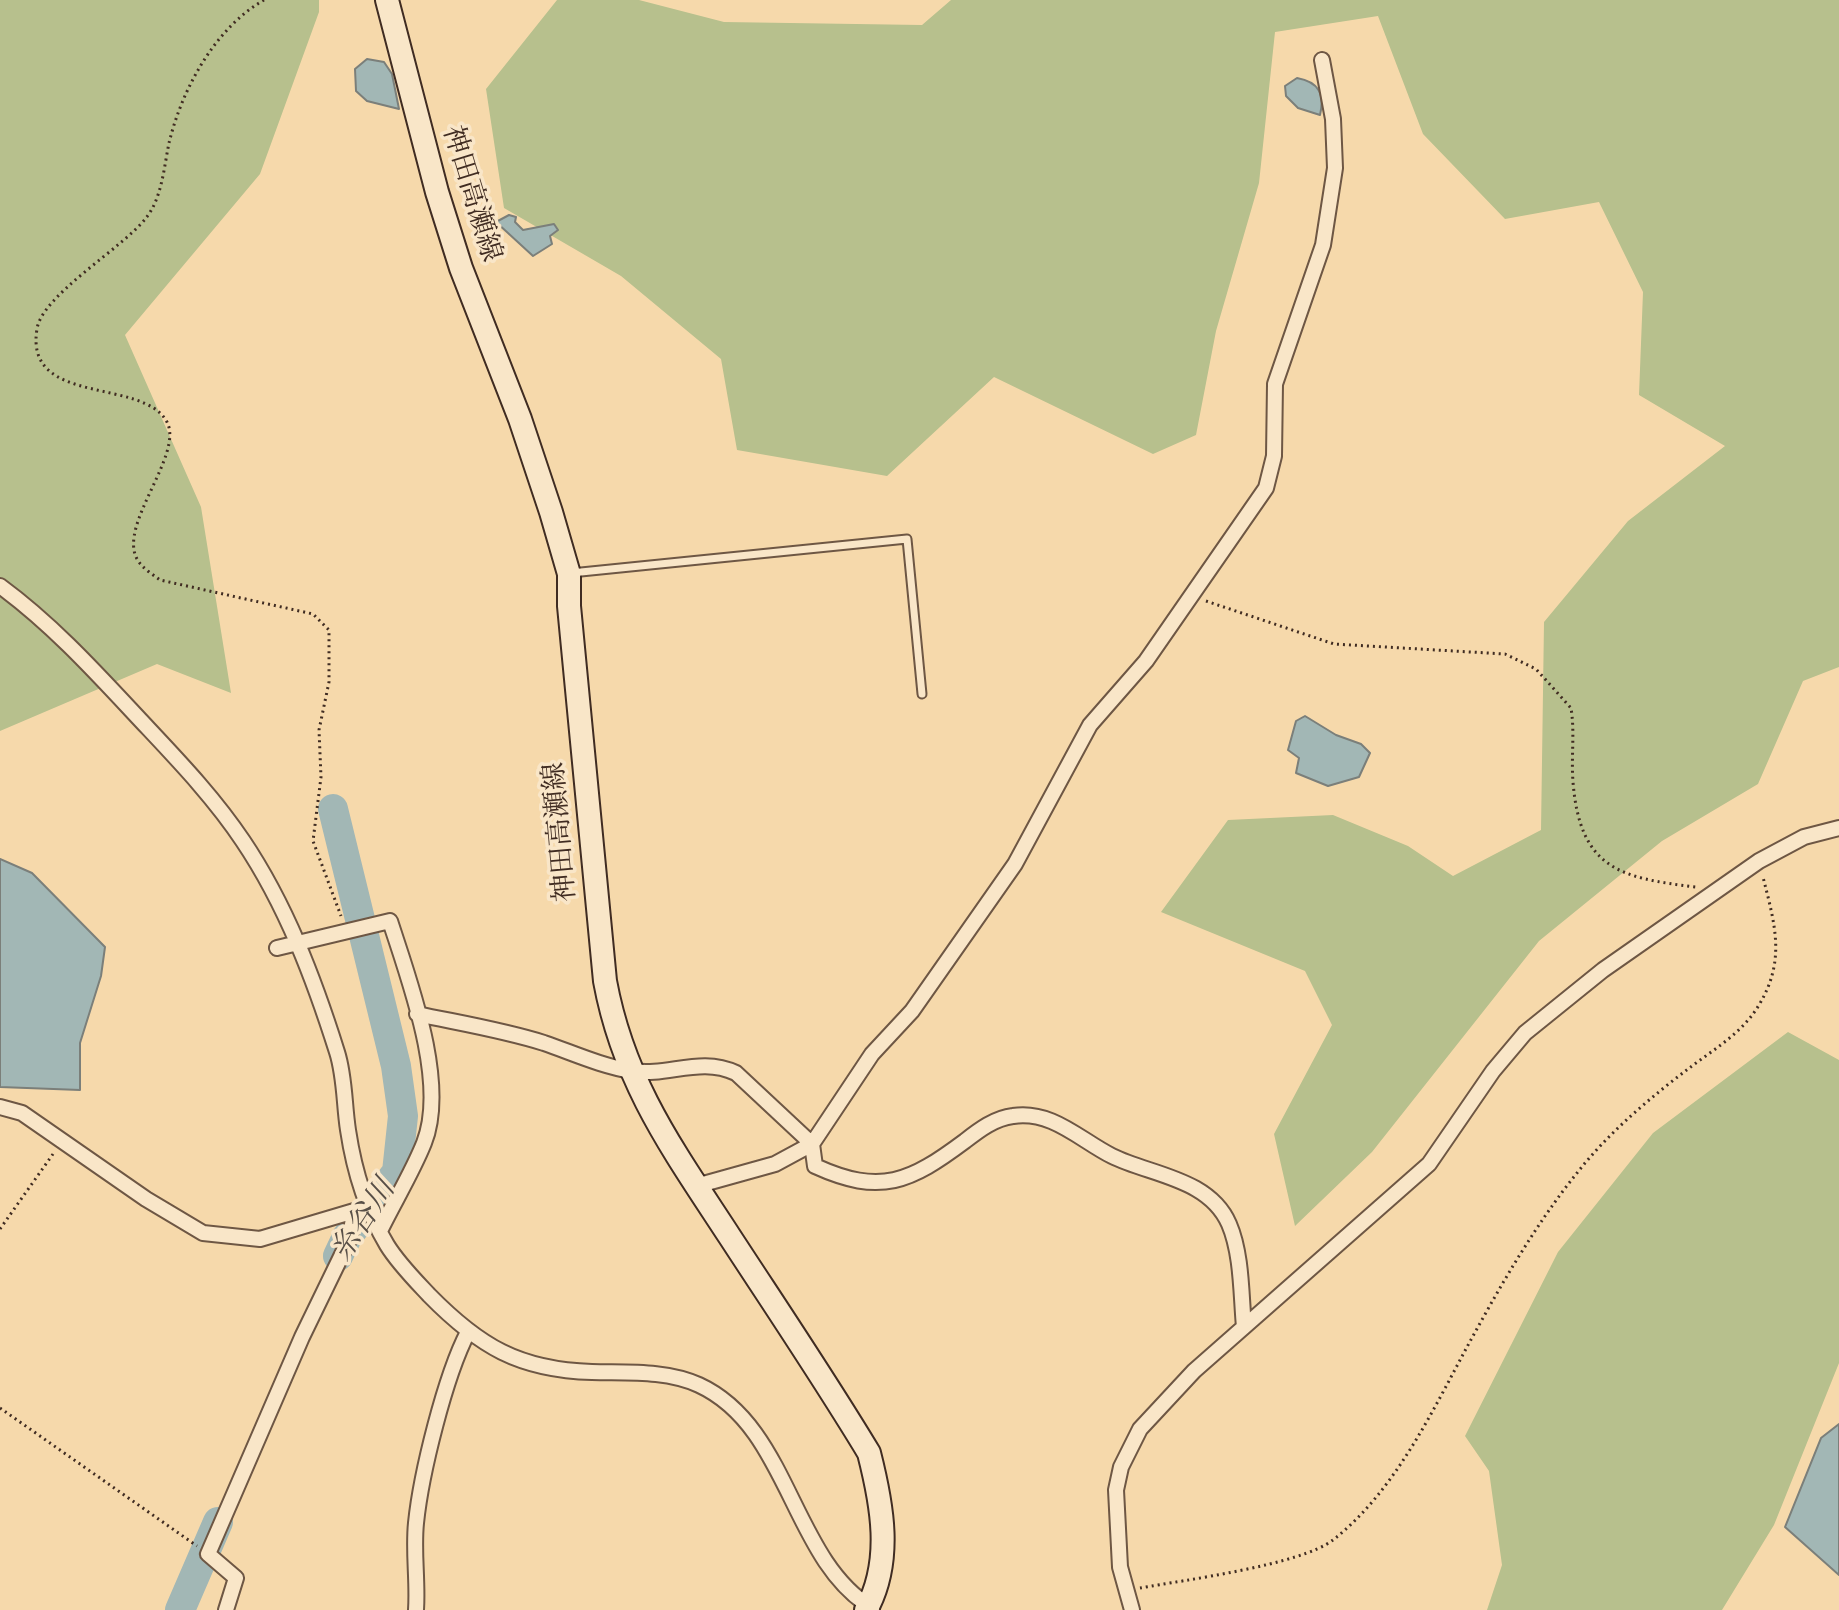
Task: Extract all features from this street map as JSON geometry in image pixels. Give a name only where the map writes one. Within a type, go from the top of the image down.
[{"type":"main road","name":"神田高瀬線","points":[[387,0],[437,192],[461,268],[520,419],[569,574],[569,606],[605,981],[613,1023],[630,1071],[656,1123],[869,1453],[880,1498],[884,1553],[870,1609]]},
{"type":"street","points":[[696,1186],[775,1164],[812,1144],[872,1054],[912,1011],[1015,864],[1090,725],[1146,661],[1248,519],[1266,488],[1272,466],[1275,384],[1323,245],[1335,168],[1333,119],[1322,60]]},
{"type":"street","points":[[0,586],[79,653],[206,792],[243,841],[274,892],[297,944],[341,1064],[361,1209],[302,1337],[214,1559],[236,1578],[226,1610]]},
{"type":"street","points":[[1132,1610],[1120,1567],[1115,1529],[1121,1467],[1140,1429],[1194,1371],[1429,1164],[1493,1071],[1525,1033],[1603,970],[1759,861],[1804,837],[1839,828]]},
{"type":"street","points":[[277,948],[390,921],[417,1014],[432,1092],[425,1141],[380,1231]]},
{"type":"street","points":[[417,1014],[541,1042],[630,1071],[686,1065],[722,1066],[736,1073],[812,1144],[815,1166],[876,1185],[909,1176],[935,1163],[996,1120],[1015,1115],[1046,1117],[1115,1158],[1179,1179],[1214,1203],[1229,1224],[1237,1262],[1244,1327]]},
{"type":"street","points":[[0,1107],[22,1113],[177,1219],[222,1238],[277,1236],[361,1209]]},
{"type":"street","points":[[361,1209],[411,1276],[468,1332],[514,1360],[553,1370],[666,1375],[698,1385],[729,1403],[752,1431],[831,1569],[858,1602],[870,1609]]},
{"type":"street","points":[[416,1610],[416,1522],[434,1437],[456,1360],[468,1332]]},
{"type":"lane","points":[[569,574],[907,539],[922,694]]},
{"type":"path","points":[[264,0],[216,41],[189,91],[175,120],[162,181],[148,216],[112,252],[55,297],[37,329],[40,355],[53,373],[78,387],[138,399],[160,413],[168,424],[171,442],[141,515],[135,544],[137,559],[149,572],[160,580],[313,614],[329,630],[329,682],[319,730],[321,777],[313,841],[347,931]]},
{"type":"path","points":[[1192,597],[1334,644],[1505,654],[1536,669],[1571,708],[1573,781],[1579,820],[1593,850],[1618,873],[1662,883],[1720,889]]},
{"type":"path","points":[[1129,1591],[1272,1563],[1330,1543],[1363,1514],[1425,1425],[1478,1327],[1579,1170],[1653,1098],[1736,1032],[1758,1007],[1775,973],[1775,925],[1759,861]]},
{"type":"path","points":[[0,1229],[60,1141]]},
{"type":"path","points":[[0,1408],[214,1559]]},
{"type":"green space","points":[[0,0],[319,0],[319,12],[260,174],[125,335],[201,507],[231,693],[157,664],[0,731]]},
{"type":"green space","points":[[557,0],[639,0],[724,22],[922,25],[951,0],[1839,0],[1839,667],[1803,681],[1758,784],[1662,841],[1539,941],[1372,1152],[1295,1226],[1274,1134],[1332,1025],[1305,971],[1161,912],[1228,820],[1333,815],[1408,846],[1453,876],[1541,830],[1544,622],[1628,521],[1725,446],[1639,395],[1643,292],[1599,202],[1505,219],[1423,134],[1378,16],[1275,32],[1259,183],[1216,331],[1196,435],[1153,454],[994,377],[887,476],[737,450],[721,359],[621,276],[504,208],[486,89]]},
{"type":"green space","points":[[1788,1032],[1839,1060],[1839,1363],[1774,1525],[1722,1610],[1487,1610],[1502,1565],[1489,1471],[1465,1436],[1558,1252],[1653,1133]]},
{"type":"shaded area","points":[[367,59],[384,62],[392,74],[399,109],[367,101],[356,91],[355,69]]},
{"type":"shaded area","points":[[1297,78],[1319,90],[1322,101],[1320,115],[1298,108],[1286,96],[1285,86]]},
{"type":"shaded area","points":[[509,215],[516,217],[515,222],[523,230],[554,224],[558,230],[550,236],[552,244],[533,256],[496,222]]},
{"type":"shaded area","points":[[1305,716],[1336,735],[1361,744],[1370,753],[1359,777],[1328,786],[1296,773],[1299,758],[1288,750],[1296,721]]},
{"type":"shaded area","points":[[0,859],[32,873],[105,947],[101,976],[80,1043],[80,1090],[0,1087]]},
{"type":"shaded area","points":[[1839,1424],[1839,1575],[1785,1527],[1821,1438]]},
{"type":"waterway","name":"糸谷川","points":[[333,809],[396,1066],[403,1116],[397,1172],[347,1237],[338,1256]]},
{"type":"waterway","name":"糸谷川","points":[[180,1610],[218,1522]]}]
